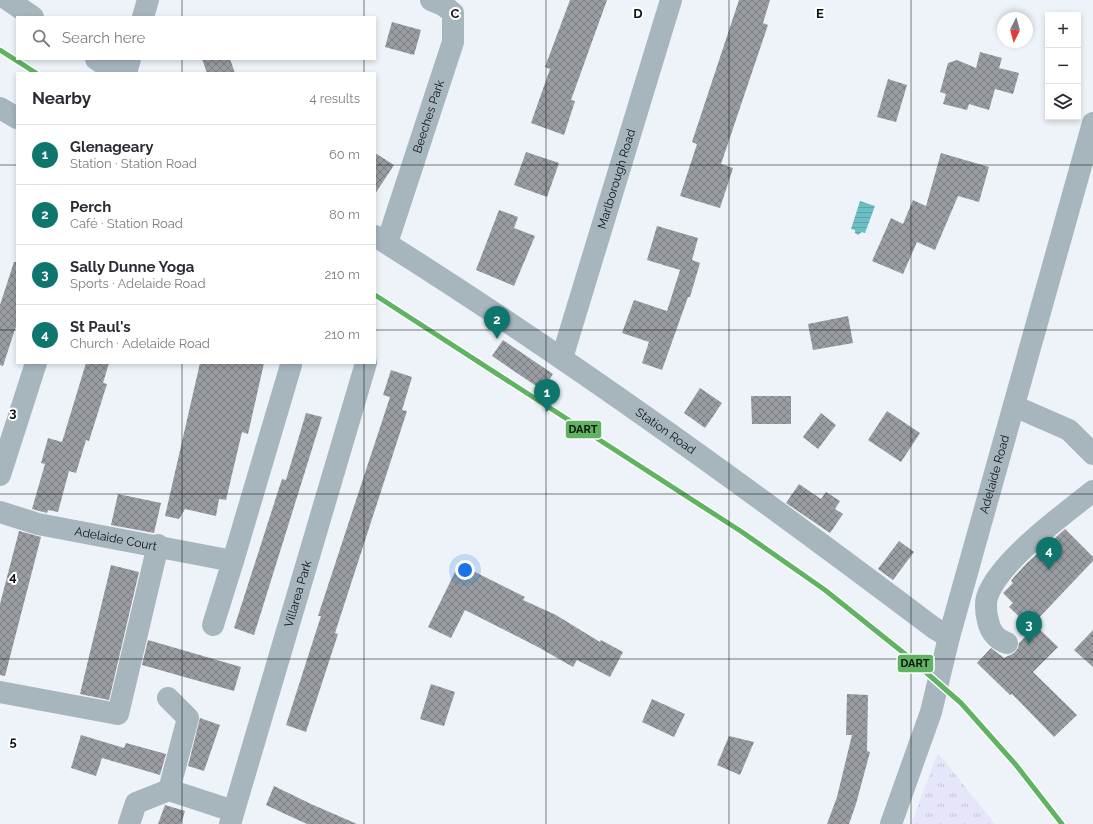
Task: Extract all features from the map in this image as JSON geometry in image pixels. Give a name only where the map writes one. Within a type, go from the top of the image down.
[{"type":"street","points":[[8,0],[32,16]]},
{"type":"street","points":[[143,16],[148,0]]},
{"type":"street","name":"Beeches Park","points":[[381,239],[453,42],[453,13],[443,5],[431,0]]},
{"type":"street","name":"Marlborough Road","points":[[562,358],[671,0]]},
{"type":"street","points":[[98,60],[116,72]]},
{"type":"street","points":[[126,72],[130,60]]},
{"type":"street","points":[[0,108],[16,117]]},
{"type":"street","name":"Adelaide Road","points":[[891,824],[931,712],[949,637],[1093,123]]},
{"type":"street","name":"Station Road","points":[[381,239],[562,358],[780,513],[934,628],[949,637]]},
{"type":"street","points":[[0,475],[36,364]]},
{"type":"street","name":"Villarea Park","points":[[232,817],[366,364]]},
{"type":"street","points":[[213,625],[291,365]]},
{"type":"street","points":[[1014,406],[1069,430],[1093,454]]},
{"type":"street","points":[[1007,643],[1000,641],[989,628],[986,604],[988,596],[1014,557],[1093,491]]},
{"type":"street","name":"Adelaide Court","points":[[0,512],[38,524],[233,561]]},
{"type":"street","points":[[0,692],[118,714],[158,546]]},
{"type":"street","points":[[168,698],[188,718],[169,790]]},
{"type":"street","points":[[129,824],[136,803],[169,790],[232,817]]},
{"type":"green space","points":[[938,753],[995,824],[911,824]]},
{"type":"water","points":[[860,201],[875,206],[865,233],[862,232],[858,235],[855,233],[855,230],[851,229]]},
{"type":"building","points":[[570,0],[607,0],[571,100],[575,101],[564,135],[531,123],[550,69],[545,67]]},
{"type":"building","points":[[739,0],[770,0],[763,23],[768,25],[721,164],[733,168],[720,208],[680,196],[697,144],[692,142]]},
{"type":"building","points":[[392,22],[421,30],[414,55],[385,47]]},
{"type":"building","points":[[980,52],[1002,58],[999,68],[1019,73],[1013,94],[995,89],[989,110],[969,104],[967,110],[943,104],[946,94],[940,92],[948,63],[957,60],[976,68]]},
{"type":"building","points":[[202,60],[230,60],[235,72],[207,72]]},
{"type":"building","points":[[888,79],[907,85],[896,122],[877,117]]},
{"type":"building","points":[[526,152],[559,163],[547,197],[514,185]]},
{"type":"building","points":[[941,153],[989,167],[979,202],[958,196],[935,250],[917,242],[903,274],[872,261],[891,218],[903,224],[913,200],[926,206]]},
{"type":"building","points":[[376,154],[394,165],[376,192]]},
{"type":"building","points":[[499,210],[518,217],[514,228],[535,236],[514,286],[476,270]]},
{"type":"building","points":[[657,226],[698,238],[692,260],[700,263],[690,297],[688,297],[662,370],[642,363],[649,342],[622,333],[634,300],[667,311],[680,270],[647,260]]},
{"type":"building","points":[[14,262],[16,262],[16,326],[3,366],[0,365],[0,305]]},
{"type":"building","points":[[848,316],[853,343],[813,350],[808,324]]},
{"type":"building","points":[[503,340],[553,374],[542,390],[492,356]]},
{"type":"building","points":[[86,364],[109,364],[103,383],[107,384],[89,441],[86,440],[76,473],[69,471],[58,512],[48,510],[47,513],[32,509],[45,464],[41,463],[48,438],[62,442]]},
{"type":"building","points":[[200,364],[264,364],[248,434],[242,432],[226,500],[219,499],[216,516],[185,509],[179,519],[165,516]]},
{"type":"building","points":[[391,370],[412,377],[402,410],[407,411],[335,633],[338,634],[306,732],[286,725],[321,616],[318,616],[390,397],[383,395]]},
{"type":"building","points":[[700,388],[722,403],[705,428],[684,413]]},
{"type":"building","points":[[751,396],[791,396],[791,424],[752,424]]},
{"type":"building","points":[[887,411],[920,433],[901,462],[868,440]]},
{"type":"building","points":[[306,413],[322,417],[254,635],[234,628],[282,479],[286,480]]},
{"type":"building","points":[[821,413],[836,425],[818,449],[803,437]]},
{"type":"building","points":[[799,484],[821,499],[826,492],[840,501],[835,509],[843,514],[830,533],[786,503]]},
{"type":"building","points":[[118,494],[161,503],[154,533],[111,525]]},
{"type":"building","points":[[1065,529],[1093,557],[1093,561],[1030,627],[1009,607],[1013,603],[1003,593],[1013,583],[1011,581],[1027,563]]},
{"type":"building","points":[[19,531],[41,537],[5,676],[0,675],[0,604]]},
{"type":"building","points":[[899,541],[914,552],[893,580],[878,569]]},
{"type":"building","points":[[459,564],[525,597],[523,600],[556,615],[600,642],[601,640],[623,652],[610,677],[577,660],[573,667],[538,647],[465,610],[451,638],[428,627]]},
{"type":"building","points":[[111,565],[139,572],[109,700],[80,694]]},
{"type":"building","points":[[1036,626],[1058,647],[1033,672],[1077,715],[1054,737],[1012,694],[1010,695],[977,663],[991,648],[1004,658],[1014,653],[1018,648],[1019,643]]},
{"type":"building","points":[[1093,630],[1093,667],[1074,650]]},
{"type":"building","points":[[148,640],[241,667],[234,691],[142,665]]},
{"type":"building","points":[[431,684],[455,692],[444,726],[420,719]]},
{"type":"building","points":[[847,694],[868,695],[867,751],[870,752],[849,824],[827,824],[837,797],[852,735],[846,735]]},
{"type":"building","points":[[652,699],[685,714],[674,737],[642,722]]},
{"type":"building","points":[[200,718],[220,725],[204,771],[188,766]]},
{"type":"building","points":[[81,735],[124,748],[126,743],[166,754],[160,775],[102,758],[96,776],[71,768]]},
{"type":"building","points":[[729,736],[754,742],[740,775],[717,765]]},
{"type":"building","points":[[274,786],[357,824],[307,824],[266,805]]},
{"type":"building","points":[[165,805],[185,811],[181,824],[158,824]]},
{"type":"transit line","name":"DART","points":[[0,50],[34,72]]},
{"type":"transit line","name":"DART","points":[[376,296],[742,532],[825,590],[905,654],[961,703],[1016,765],[1062,824]]},
{"type":"place","name":"Perch","points":[[497,339]]},
{"type":"place","name":"Glenageary","points":[[547,412]]},
{"type":"place","name":"St Paul's","points":[[1049,570]]},
{"type":"place","name":"Sally Dunne Yoga","points":[[1029,644]]}]
